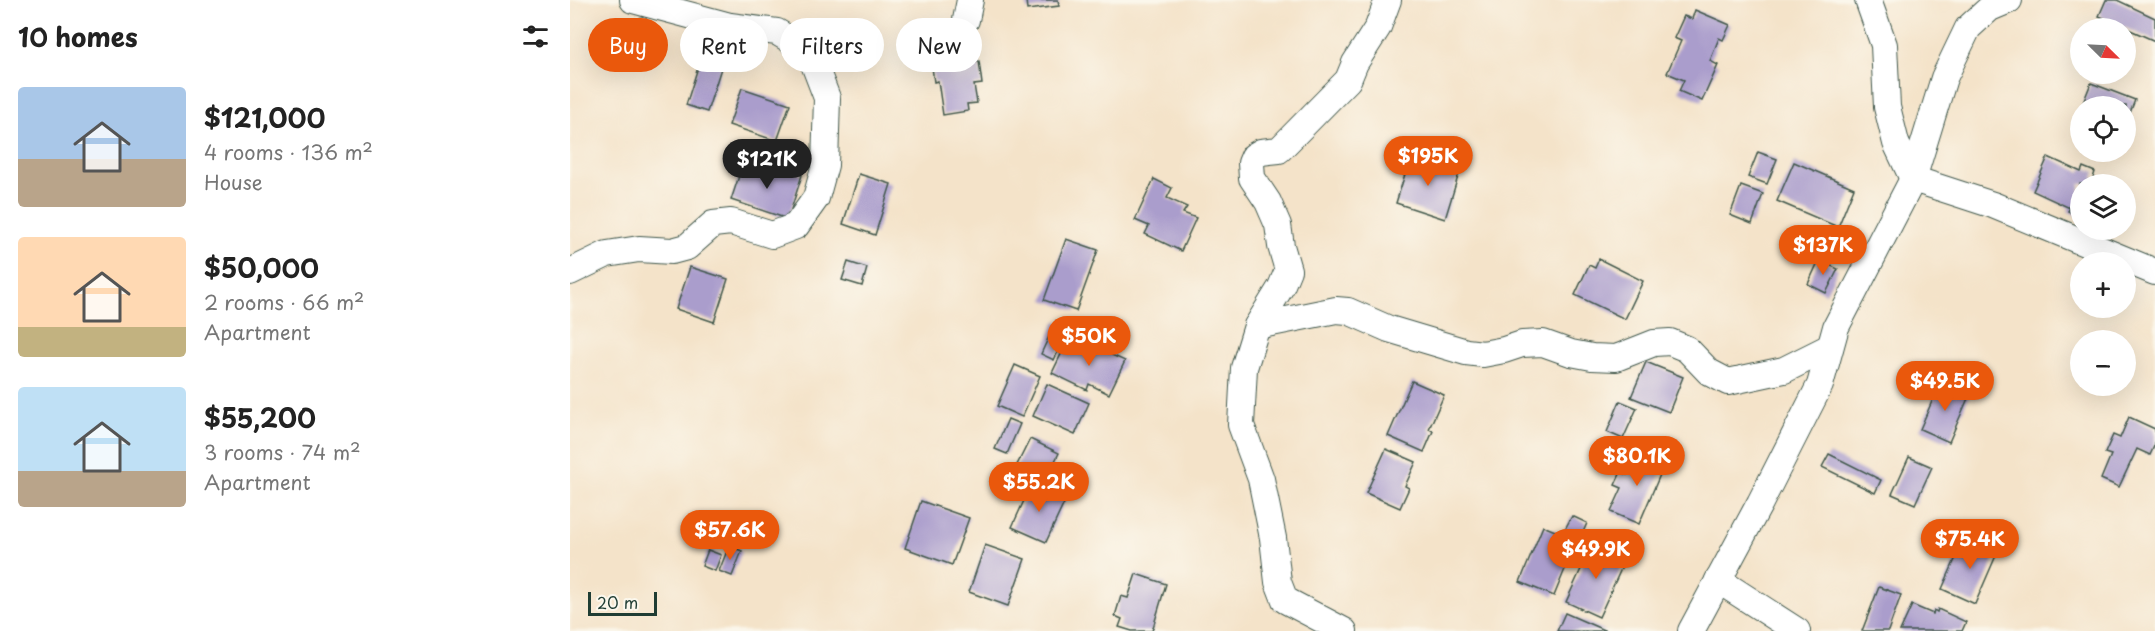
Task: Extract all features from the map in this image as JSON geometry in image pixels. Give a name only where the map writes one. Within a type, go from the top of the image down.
[{"type":"street","points":[[570,272],[607,254],[639,249],[672,251],[687,247],[713,224],[731,222],[772,235],[796,226],[816,198],[825,165],[826,98],[809,51],[777,32],[730,26],[633,0]]},
{"type":"street","points":[[1344,631],[1285,600],[1278,582],[1273,538],[1261,479],[1241,424],[1244,368],[1257,326],[1281,287],[1288,270],[1278,225],[1268,202],[1252,178],[1251,163],[1254,156],[1261,152],[1279,150],[1348,80],[1355,63],[1378,27],[1388,0]]},
{"type":"street","points":[[1868,0],[1884,45],[1887,107],[1896,143],[1913,179],[1993,205],[2155,272]]},
{"type":"street","points":[[1691,631],[1820,385],[1836,327],[1913,179],[1944,78],[1968,28],[1990,3]]},
{"type":"street","points":[[1257,326],[1336,310],[1348,311],[1389,329],[1466,352],[1483,354],[1522,344],[1543,343],[1571,352],[1616,358],[1654,343],[1670,342],[1688,350],[1709,372],[1728,382],[1784,370],[1830,347]]},
{"type":"street","points":[[1718,580],[1797,631]]},
{"type":"building","points":[[1026,0],[1058,0],[1059,6],[1027,10]]},
{"type":"building","points":[[2106,0],[2117,0],[2155,18],[2155,41],[2136,33],[2136,18],[2099,16]]},
{"type":"building","points":[[1695,10],[1730,25],[1723,40],[1719,38],[1710,61],[1718,65],[1702,101],[1679,91],[1684,80],[1667,73],[1681,41],[1674,38],[1684,16],[1692,19]]},
{"type":"building","points":[[697,72],[720,72],[707,112],[686,105]]},
{"type":"building","points":[[933,72],[980,72],[982,84],[974,85],[977,103],[967,104],[968,111],[943,115],[938,81],[934,82]]},
{"type":"building","points":[[2091,84],[2094,84],[2125,96],[2086,96]]},
{"type":"building","points":[[742,88],[790,104],[777,141],[729,125]]},
{"type":"building","points":[[1758,152],[1777,159],[1767,184],[1748,177]]},
{"type":"building","points":[[1411,155],[1460,170],[1445,219],[1396,203]]},
{"type":"building","points":[[2048,157],[2081,172],[2083,167],[2095,172],[2094,174],[2070,174],[2070,208],[2033,191]]},
{"type":"building","points":[[1794,162],[1854,188],[1838,227],[1777,201]]},
{"type":"building","points":[[743,164],[774,174],[777,167],[802,175],[788,219],[731,200]]},
{"type":"building","points":[[859,174],[891,184],[875,235],[843,224]]},
{"type":"building","points":[[1154,179],[1172,188],[1167,198],[1187,207],[1183,213],[1196,218],[1181,251],[1145,234],[1149,226],[1135,220]]},
{"type":"building","points":[[1741,186],[1763,194],[1752,224],[1730,215]]},
{"type":"building","points":[[1066,239],[1098,250],[1076,311],[1044,300]]},
{"type":"building","points":[[1599,259],[1643,281],[1625,319],[1575,295],[1589,265],[1595,268]]},
{"type":"building","points":[[1819,260],[1838,269],[1826,293],[1808,284]]},
{"type":"building","points":[[848,262],[867,268],[862,286],[842,280]]},
{"type":"building","points":[[690,267],[728,279],[714,322],[676,309]]},
{"type":"building","points":[[1056,321],[1069,328],[1054,360],[1041,354]]},
{"type":"building","points":[[1087,340],[1104,348],[1103,351],[1125,361],[1109,394],[1089,384],[1087,390],[1052,373],[1067,342],[1083,349]]},
{"type":"building","points":[[1646,362],[1683,377],[1669,412],[1631,397]]},
{"type":"building","points":[[1015,365],[1040,376],[1022,417],[997,406]]},
{"type":"building","points":[[1412,381],[1444,395],[1429,429],[1433,431],[1424,452],[1388,436]]},
{"type":"building","points":[[1940,383],[1969,396],[1949,442],[1920,429]]},
{"type":"building","points":[[1047,384],[1089,403],[1075,435],[1033,416]]},
{"type":"building","points":[[1620,401],[1637,408],[1623,439],[1607,432]]},
{"type":"building","points":[[2129,417],[2155,429],[2155,444],[2150,455],[2137,449],[2119,487],[2101,479],[2111,455],[2105,453],[2113,435],[2120,438]]},
{"type":"building","points":[[1008,419],[1020,424],[1007,454],[995,449]]},
{"type":"building","points":[[1030,439],[1059,453],[1044,483],[1015,469]]},
{"type":"building","points":[[1386,449],[1416,462],[1405,486],[1409,488],[1400,508],[1366,493]]},
{"type":"building","points":[[1638,451],[1665,463],[1639,524],[1611,512],[1622,488],[1615,485],[1621,472],[1627,475]]},
{"type":"building","points":[[1829,454],[1881,480],[1875,493],[1822,467]]},
{"type":"building","points":[[1909,457],[1932,467],[1915,504],[1892,494]]},
{"type":"building","points":[[1032,483],[1066,499],[1046,542],[1012,527]]},
{"type":"building","points":[[921,501],[969,518],[952,565],[905,548]]},
{"type":"building","points":[[1572,516],[1587,523],[1580,539],[1564,531]]},
{"type":"building","points":[[700,524],[707,534],[692,545],[685,536]]},
{"type":"building","points":[[1543,526],[1577,540],[1554,596],[1520,582]]},
{"type":"building","points":[[1965,537],[1998,551],[1975,604],[1942,589]]},
{"type":"building","points":[[1593,543],[1626,558],[1599,617],[1566,602]]},
{"type":"building","points":[[985,545],[1025,559],[1008,606],[969,592]]},
{"type":"building","points":[[729,546],[742,551],[732,576],[719,571]]},
{"type":"building","points":[[708,550],[721,555],[715,571],[702,566]]},
{"type":"building","points":[[1136,574],[1166,584],[1152,631],[1132,631],[1119,627],[1122,619],[1115,616],[1121,596],[1128,598]]},
{"type":"building","points":[[1879,587],[1901,595],[1888,631],[1862,631]]},
{"type":"building","points":[[1912,605],[1933,614],[1934,610],[1937,612],[1938,609],[1966,622],[1962,631],[1900,631]]},
{"type":"building","points":[[1565,613],[1606,631],[1557,631]]}]
